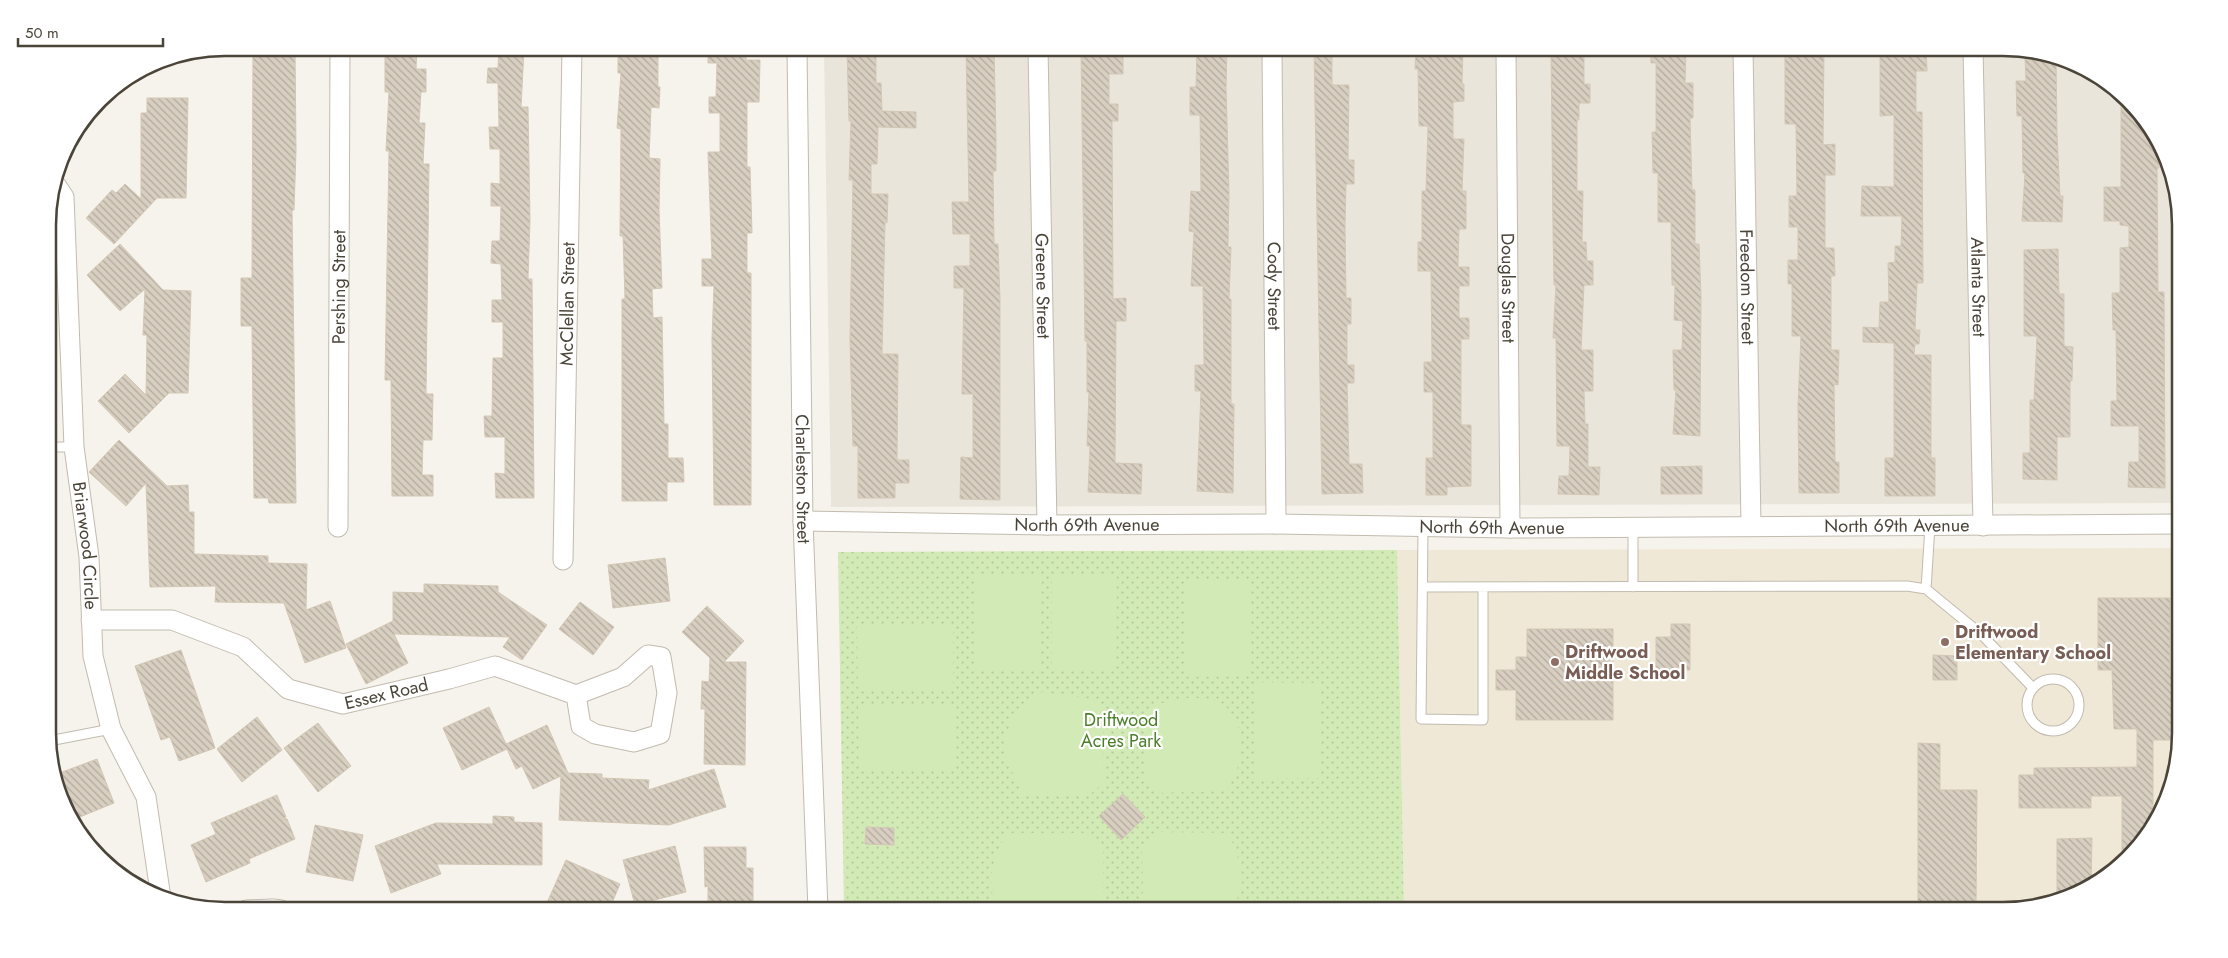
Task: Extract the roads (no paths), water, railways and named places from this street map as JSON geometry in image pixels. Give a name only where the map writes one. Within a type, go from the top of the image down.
[{"type":"street","name":"Pershing Street","points":[[338,527],[340,56]]},
{"type":"street","name":"McClellan Street","points":[[564,560],[572,56]]},
{"type":"street","name":"Charleston Street","points":[[797,56],[804,521],[818,902]]},
{"type":"street","name":"Greene Street","points":[[1038,56],[1047,525]]},
{"type":"street","name":"Cody Street","points":[[1272,56],[1276,524]]},
{"type":"street","name":"Douglas Street","points":[[1506,56],[1510,528]]},
{"type":"street","name":"Freedom Street","points":[[1743,56],[1751,526]]},
{"type":"street","name":"Atlanta Street","points":[[1973,56],[1983,526]]},
{"type":"street","name":"Briarwood Circle","points":[[60,191],[64,197],[74,447],[89,558],[92,656],[111,729],[146,797],[160,888]]},
{"type":"street","name":"North 69th Avenue","points":[[804,521],[1047,525],[1276,524],[1510,528],[2172,524]]},
{"type":"street","name":"Essex Road","points":[[91,620],[172,620],[243,647],[288,689],[343,704],[449,679],[494,666],[576,695]]},
{"type":"street","points":[[648,655],[661,657],[667,692],[660,734],[634,742],[595,734],[581,726],[576,695],[623,677],[648,655]]},
{"type":"lane","points":[[57,448],[74,447]]},
{"type":"lane","points":[[1423,526],[1422,719],[1483,720],[1483,588]]},
{"type":"lane","points":[[1926,589],[1930,526]]},
{"type":"lane","points":[[1633,587],[1634,527]]},
{"type":"lane","points":[[1422,586],[1483,588],[1907,586],[1926,589],[1981,634],[2033,688]]},
{"type":"lane","points":[[2052,679],[2067,683],[2073,688],[2080,702],[2079,710],[2072,725],[2057,732],[2040,729],[2034,723],[2027,708],[2028,699],[2033,688],[2043,681],[2052,679]]},
{"type":"lane","points":[[57,740],[111,729]]},
{"type":"place","name":"Driftwood Elementary School","points":[[1945,642]]},
{"type":"place","name":"Driftwood Middle School","points":[[1555,662]]},
{"type":"park label","name":"Driftwood Acres Park","points":[[1121,730]]}]
